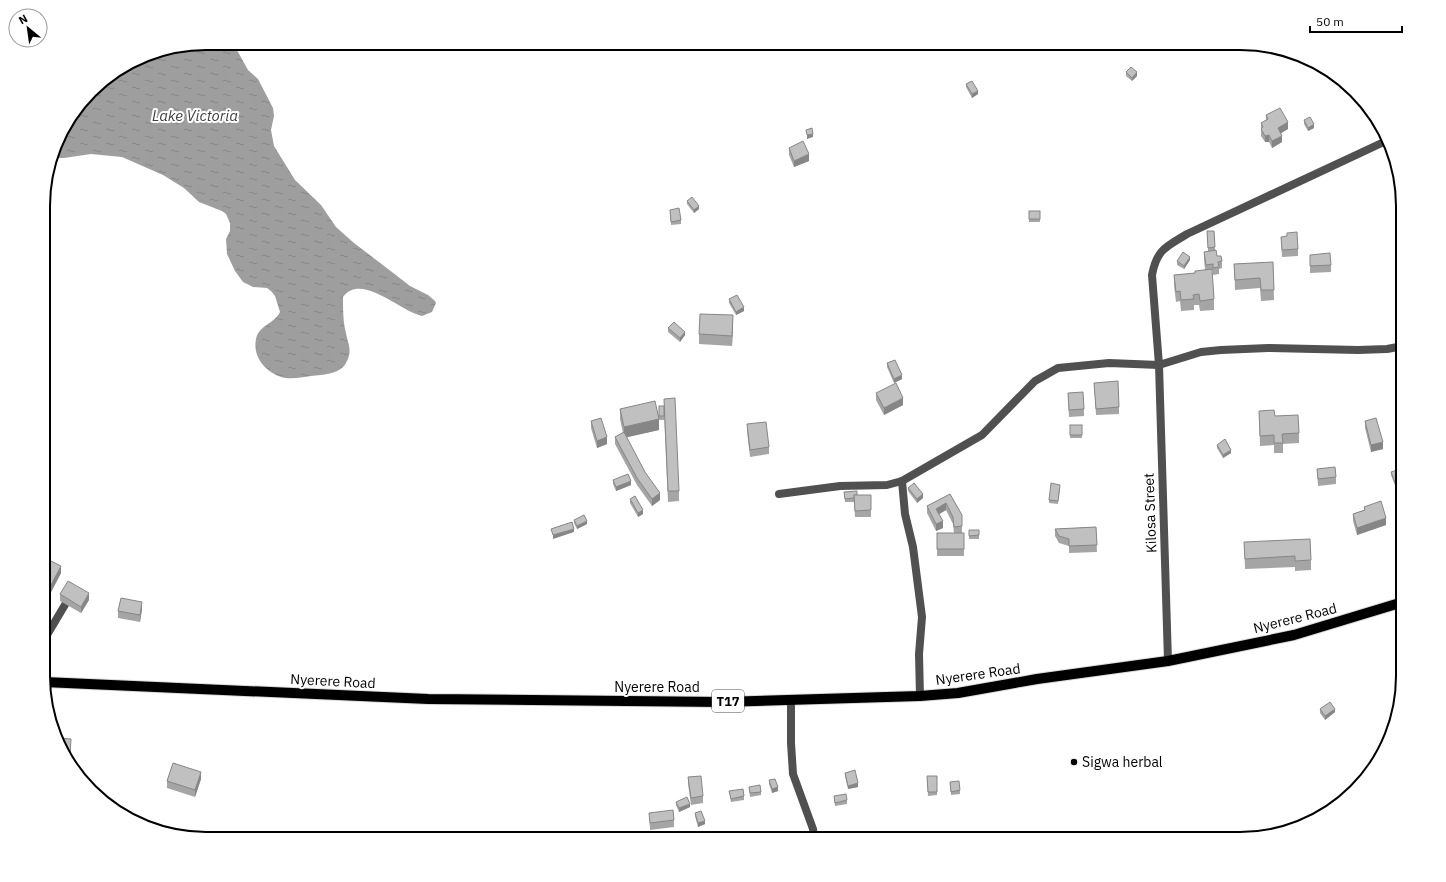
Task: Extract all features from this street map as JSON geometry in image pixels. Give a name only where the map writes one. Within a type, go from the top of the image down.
[{"type":"main road","name":"Nyerere Road","points":[[50,682],[428,699],[721,702],[920,696],[958,693],[1037,679],[1168,661],[1294,635],[1396,604]]},
{"type":"street","name":"Kilosa Street","points":[[1168,661],[1159,365],[1152,274],[1154,262],[1163,248],[1187,234],[1382,143]]},
{"type":"street","points":[[779,494],[840,486],[887,485],[902,481],[982,435],[1035,381],[1058,368],[1109,362],[1159,365],[1201,352],[1221,350],[1268,348],[1358,350],[1396,347]]},
{"type":"street","points":[[902,481],[904,514],[912,547],[922,617],[919,654],[920,696]]},
{"type":"street","points":[[50,630],[69,598]]},
{"type":"street","points":[[791,700],[793,774],[813,832]]},
{"type":"water","name":"Lake Victoria","points":[[237,50],[248,70],[258,79],[273,108],[274,116],[271,130],[274,146],[295,180],[321,205],[336,227],[354,243],[410,286],[428,295],[436,303],[432,312],[422,316],[370,291],[360,289],[351,290],[343,297],[344,320],[349,355],[343,367],[335,372],[321,375],[295,378],[279,376],[268,369],[259,359],[255,346],[256,339],[260,331],[280,312],[275,296],[267,288],[253,287],[243,282],[235,271],[227,254],[226,239],[230,231],[230,223],[226,214],[199,202],[184,188],[163,175],[122,157],[91,154],[57,158],[66,137],[82,111],[111,82],[128,71],[156,58],[186,51]]},
{"type":"building","points":[[1131,67],[1137,72],[1132,78],[1126,72]]},
{"type":"building","points":[[972,81],[978,91],[972,94],[966,84]]},
{"type":"building","points":[[1280,108],[1288,122],[1278,128],[1282,136],[1272,141],[1269,135],[1265,136],[1261,129],[1263,127],[1261,123],[1268,119],[1266,115]]},
{"type":"building","points":[[1310,117],[1314,124],[1308,128],[1304,120]]},
{"type":"building","points":[[812,128],[813,134],[807,135],[806,130]]},
{"type":"building","points":[[803,141],[809,154],[794,161],[789,148]]},
{"type":"building","points":[[692,197],[699,206],[694,210],[687,201]]},
{"type":"building","points":[[679,208],[681,220],[671,222],[670,210]]},
{"type":"building","points":[[1029,211],[1040,211],[1040,219],[1029,219]]},
{"type":"building","points":[[1207,231],[1214,231],[1215,247],[1208,248]]},
{"type":"building","points":[[1297,232],[1298,249],[1282,250],[1281,237],[1287,236],[1287,233]]},
{"type":"building","points":[[1216,250],[1217,256],[1221,256],[1222,261],[1218,262],[1219,267],[1213,268],[1213,264],[1206,265],[1204,252]]},
{"type":"building","points":[[1183,252],[1190,257],[1184,266],[1177,261]]},
{"type":"building","points":[[1330,253],[1331,265],[1310,266],[1310,255]]},
{"type":"building","points":[[1273,262],[1274,290],[1261,290],[1260,278],[1235,280],[1234,264]]},
{"type":"building","points":[[1212,269],[1214,299],[1200,301],[1199,294],[1193,295],[1194,299],[1181,300],[1180,291],[1176,292],[1174,275],[1195,273],[1195,271]]},
{"type":"building","points":[[737,295],[744,307],[736,312],[729,299]]},
{"type":"building","points":[[700,314],[733,315],[732,336],[699,334]]},
{"type":"building","points":[[674,322],[685,332],[680,338],[668,328]]},
{"type":"building","points":[[895,360],[902,375],[894,379],[887,363]]},
{"type":"building","points":[[1118,381],[1119,407],[1096,409],[1094,383]]},
{"type":"building","points":[[896,383],[903,398],[884,408],[876,393]]},
{"type":"building","points":[[1083,392],[1084,409],[1069,410],[1068,393]]},
{"type":"building","points":[[675,398],[679,491],[668,491],[664,399]]},
{"type":"building","points":[[655,401],[659,419],[624,427],[620,409]]},
{"type":"building","points":[[659,406],[664,406],[664,416],[659,416]]},
{"type":"building","points":[[1274,410],[1275,416],[1298,415],[1299,433],[1282,434],[1283,443],[1274,443],[1274,435],[1260,436],[1259,411]]},
{"type":"building","points":[[601,418],[607,437],[597,441],[591,421]]},
{"type":"building","points":[[1376,418],[1383,442],[1371,445],[1365,421]]},
{"type":"building","points":[[766,422],[769,447],[750,450],[747,424]]},
{"type":"building","points":[[1070,425],[1082,425],[1082,435],[1070,435]]},
{"type":"building","points":[[624,432],[645,472],[660,493],[652,499],[637,478],[615,437]]},
{"type":"building","points":[[1225,439],[1231,450],[1223,455],[1217,445]]},
{"type":"building","points":[[1335,467],[1336,477],[1318,479],[1317,469]]},
{"type":"building","points":[[1396,470],[1396,485],[1391,472]]},
{"type":"building","points":[[628,474],[631,481],[616,487],[613,480]]},
{"type":"building","points":[[914,483],[923,494],[917,499],[908,488]]},
{"type":"building","points":[[1051,483],[1060,485],[1058,501],[1049,500]]},
{"type":"building","points":[[857,491],[857,495],[854,495],[854,498],[845,499],[844,492]]},
{"type":"building","points":[[950,494],[962,515],[962,526],[954,527],[953,517],[946,503],[936,509],[943,521],[936,524],[927,506]]},
{"type":"building","points":[[854,495],[871,495],[871,510],[855,511]]},
{"type":"building","points":[[635,496],[643,510],[638,513],[630,499]]},
{"type":"building","points":[[1381,501],[1386,518],[1357,528],[1353,514],[1365,510],[1364,507]]},
{"type":"building","points":[[584,515],[587,521],[577,526],[574,520]]},
{"type":"building","points":[[572,522],[574,529],[553,535],[551,529]]},
{"type":"building","points":[[1096,527],[1097,545],[1069,546],[1069,539],[1059,536],[1055,529]]},
{"type":"building","points":[[969,530],[979,530],[979,535],[969,536]]},
{"type":"building","points":[[937,533],[964,533],[964,549],[937,549]]},
{"type":"building","points":[[1310,539],[1311,560],[1295,561],[1295,556],[1245,559],[1244,542]]},
{"type":"building","points":[[50,560],[61,566],[50,587]]},
{"type":"building","points":[[68,581],[89,593],[81,607],[60,594]]},
{"type":"building","points":[[121,598],[142,602],[140,615],[118,611]]},
{"type":"building","points":[[1330,702],[1335,709],[1325,716],[1320,709]]},
{"type":"building","points":[[63,738],[71,739],[70,752]]},
{"type":"building","points":[[173,763],[201,772],[195,790],[167,781]]},
{"type":"building","points":[[855,770],[858,783],[848,786],[845,773]]},
{"type":"building","points":[[701,776],[703,796],[691,798],[688,777]]},
{"type":"building","points":[[927,776],[937,776],[937,792],[928,792]]},
{"type":"building","points":[[775,779],[778,787],[772,789],[769,780]]},
{"type":"building","points":[[959,781],[960,790],[951,792],[950,782]]},
{"type":"building","points":[[760,785],[761,792],[750,793],[749,787]]},
{"type":"building","points":[[743,789],[744,796],[731,799],[729,791]]},
{"type":"building","points":[[846,794],[847,800],[835,803],[834,796]]},
{"type":"building","points":[[687,797],[690,804],[679,808],[676,802]]},
{"type":"building","points":[[673,810],[674,820],[650,823],[649,813]]},
{"type":"building","points":[[701,811],[705,821],[698,823],[695,813]]},
{"type":"place","name":"Sigwa herbal","points":[[1074,762]]}]
